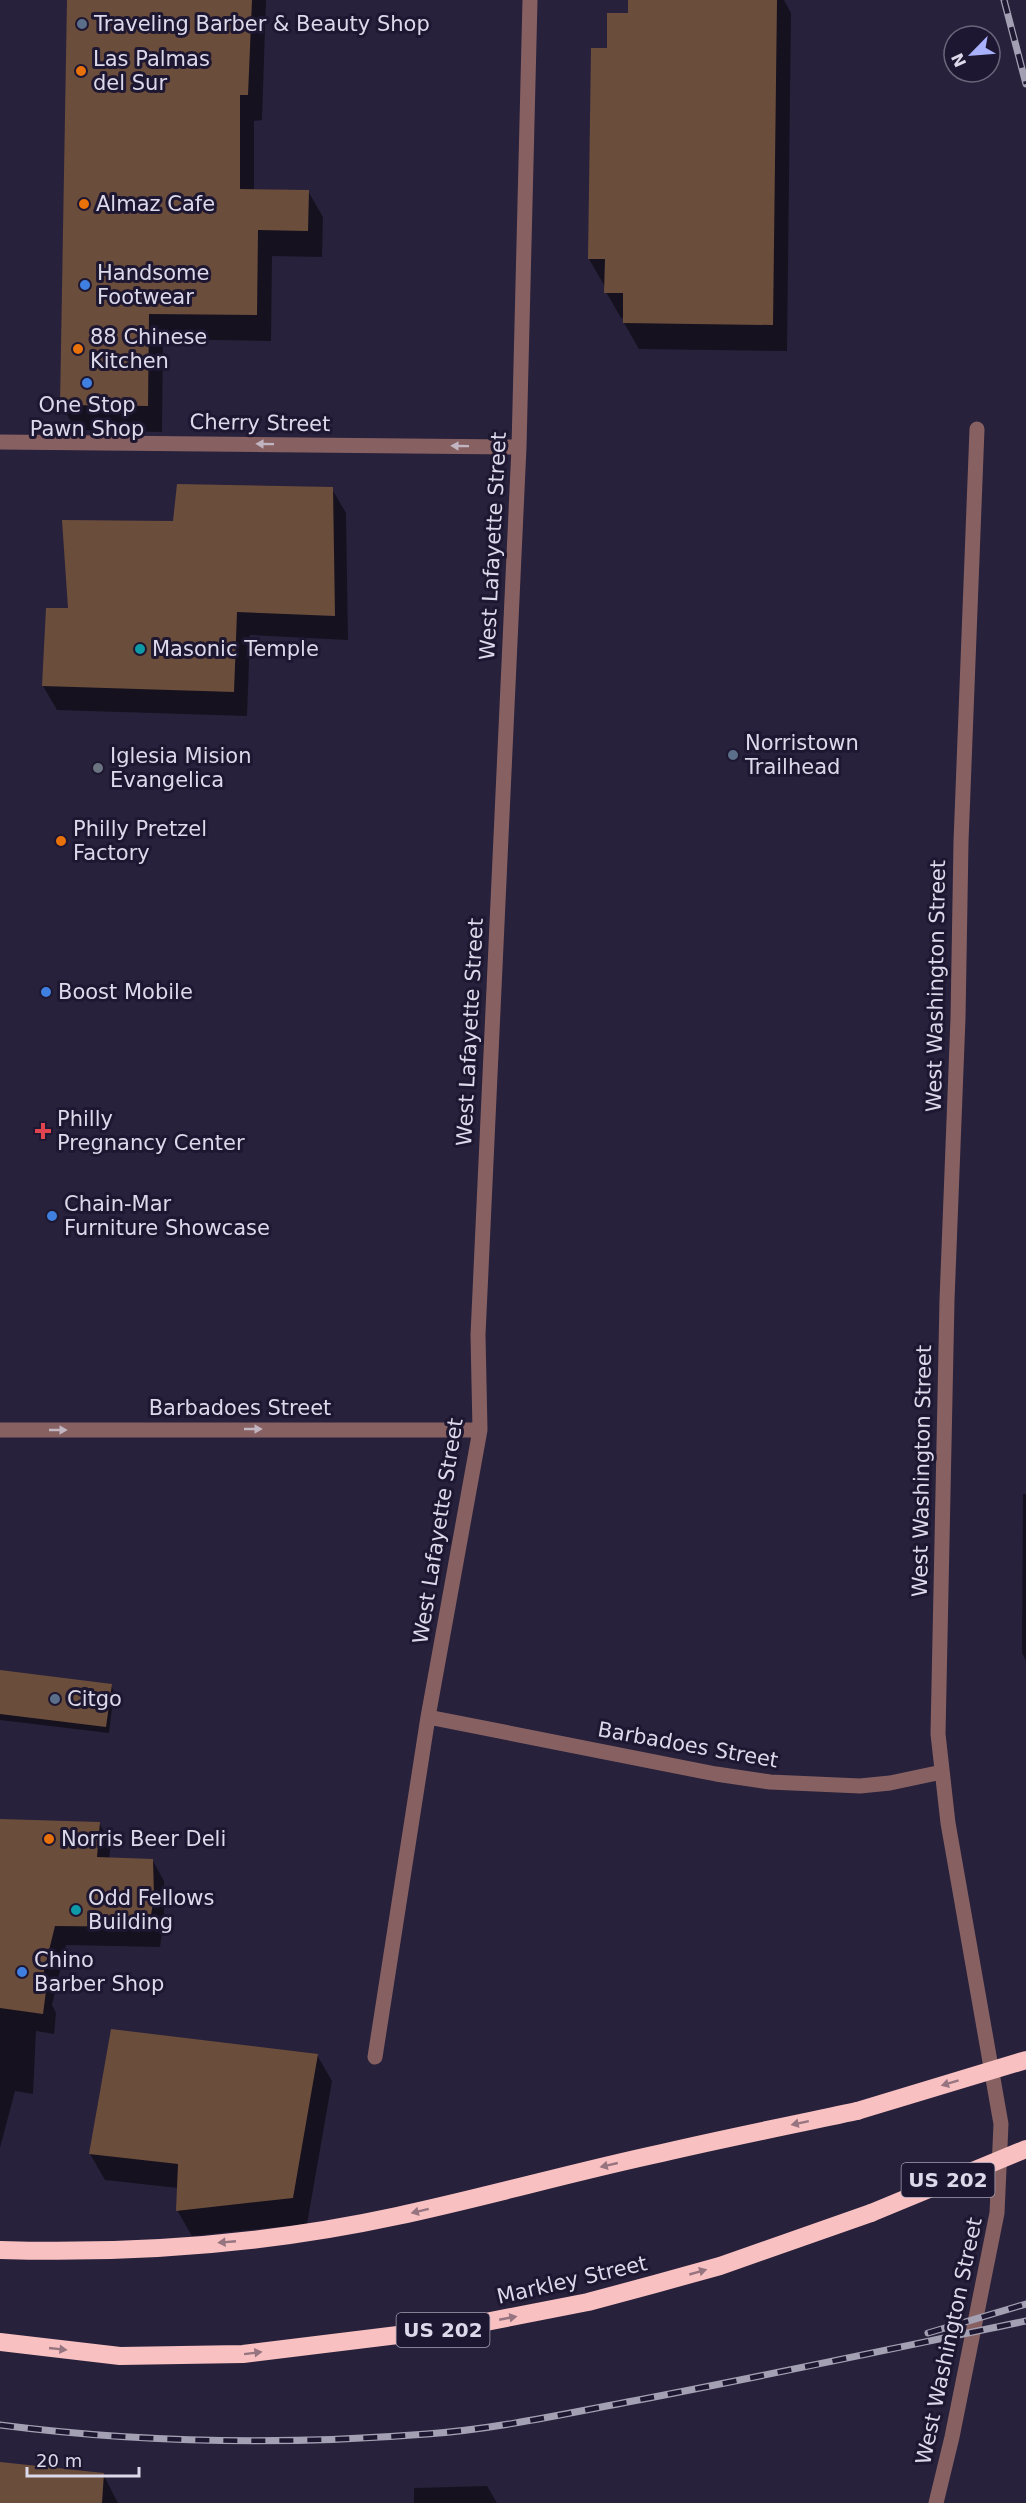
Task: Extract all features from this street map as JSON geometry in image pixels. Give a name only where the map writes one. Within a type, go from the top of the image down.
[{"type":"highway","points":[[0,2250],[101,2250],[181,2246],[258,2239],[396,2216],[661,2153],[857,2111],[1026,2060]]},
{"type":"highway","name":"Markley Street","points":[[0,2342],[120,2356],[243,2354],[455,2328],[588,2302],[753,2255],[871,2212],[1026,2149]]},
{"type":"street","name":"West Lafayette Street","points":[[375,2057],[428,1717],[480,1431],[478,1323],[519,447],[530,0]]},
{"type":"street","name":"West Washington Street","points":[[936,2503],[952,2437],[997,2213],[1001,2124],[948,1823],[938,1734],[947,1300],[977,429]]},
{"type":"street","name":"Cherry Street","points":[[0,442],[519,447]]},
{"type":"street","name":"Barbadoes Street","points":[[0,1430],[480,1431]]},
{"type":"street","name":"Barbadoes Street","points":[[428,1717],[716,1774],[770,1782],[860,1786],[890,1783],[942,1772]]},
{"type":"building","points":[[67,0],[252,0],[248,95],[240,95],[240,189],[309,190],[308,231],[258,230],[257,315],[149,314],[148,406],[60,405]]},
{"type":"building","points":[[628,0],[777,0],[773,325],[623,323],[623,293],[604,293],[605,259],[588,259],[591,48],[607,48],[607,13],[628,13]]},
{"type":"building","points":[[177,484],[333,487],[335,616],[237,612],[234,692],[42,686],[46,608],[68,608],[62,520],[173,521]]},
{"type":"building","name":"Citgo","points":[[0,1670],[112,1684],[106,1727],[0,1714]]},
{"type":"building","points":[[0,1819],[100,1822],[97,1857],[153,1859],[154,1897],[149,1927],[55,1926],[40,1987],[46,1991],[43,2014],[0,2008]]},
{"type":"building","points":[[111,2029],[318,2054],[293,2198],[176,2211],[178,2164],[89,2154]]},
{"type":"building","points":[[0,2462],[104,2473],[102,2503],[0,2503]]},
{"type":"railway","points":[[1004,0],[1026,84]]},
{"type":"railway","points":[[928,2333],[1026,2304]]},
{"type":"railway","points":[[0,2425],[106,2436],[267,2441],[374,2438],[453,2432],[633,2401],[1026,2321]]},
{"type":"place","name":"Traveling Barber & Beauty Shop","points":[[82,24]]},
{"type":"place","name":"Las Palmas del Sur","points":[[81,71]]},
{"type":"place","name":"Almaz Cafe","points":[[84,204]]},
{"type":"place","name":"Handsome Footwear","points":[[85,285]]},
{"type":"place","name":"88 Chinese Kitchen","points":[[78,349]]},
{"type":"place","name":"One Stop Pawn Shop","points":[[87,383]]},
{"type":"place","name":"Masonic Temple","points":[[140,649]]},
{"type":"place","name":"Norristown Trailhead","points":[[733,755]]},
{"type":"place","name":"Iglesia Mision Evangelica","points":[[98,768]]},
{"type":"place","name":"Philly Pretzel Factory","points":[[61,841]]},
{"type":"place","name":"Boost Mobile","points":[[46,992]]},
{"type":"place","name":"Philly Pregnancy Center","points":[[43,1131]]},
{"type":"place","name":"Chain-Mar Furniture Showcase","points":[[52,1216]]},
{"type":"place","name":"Citgo","points":[[55,1699]]},
{"type":"place","name":"Norris Beer Deli","points":[[49,1839]]},
{"type":"place","name":"Odd Fellows Building","points":[[76,1910]]},
{"type":"place","name":"Chino Barber Shop","points":[[22,1972]]}]
